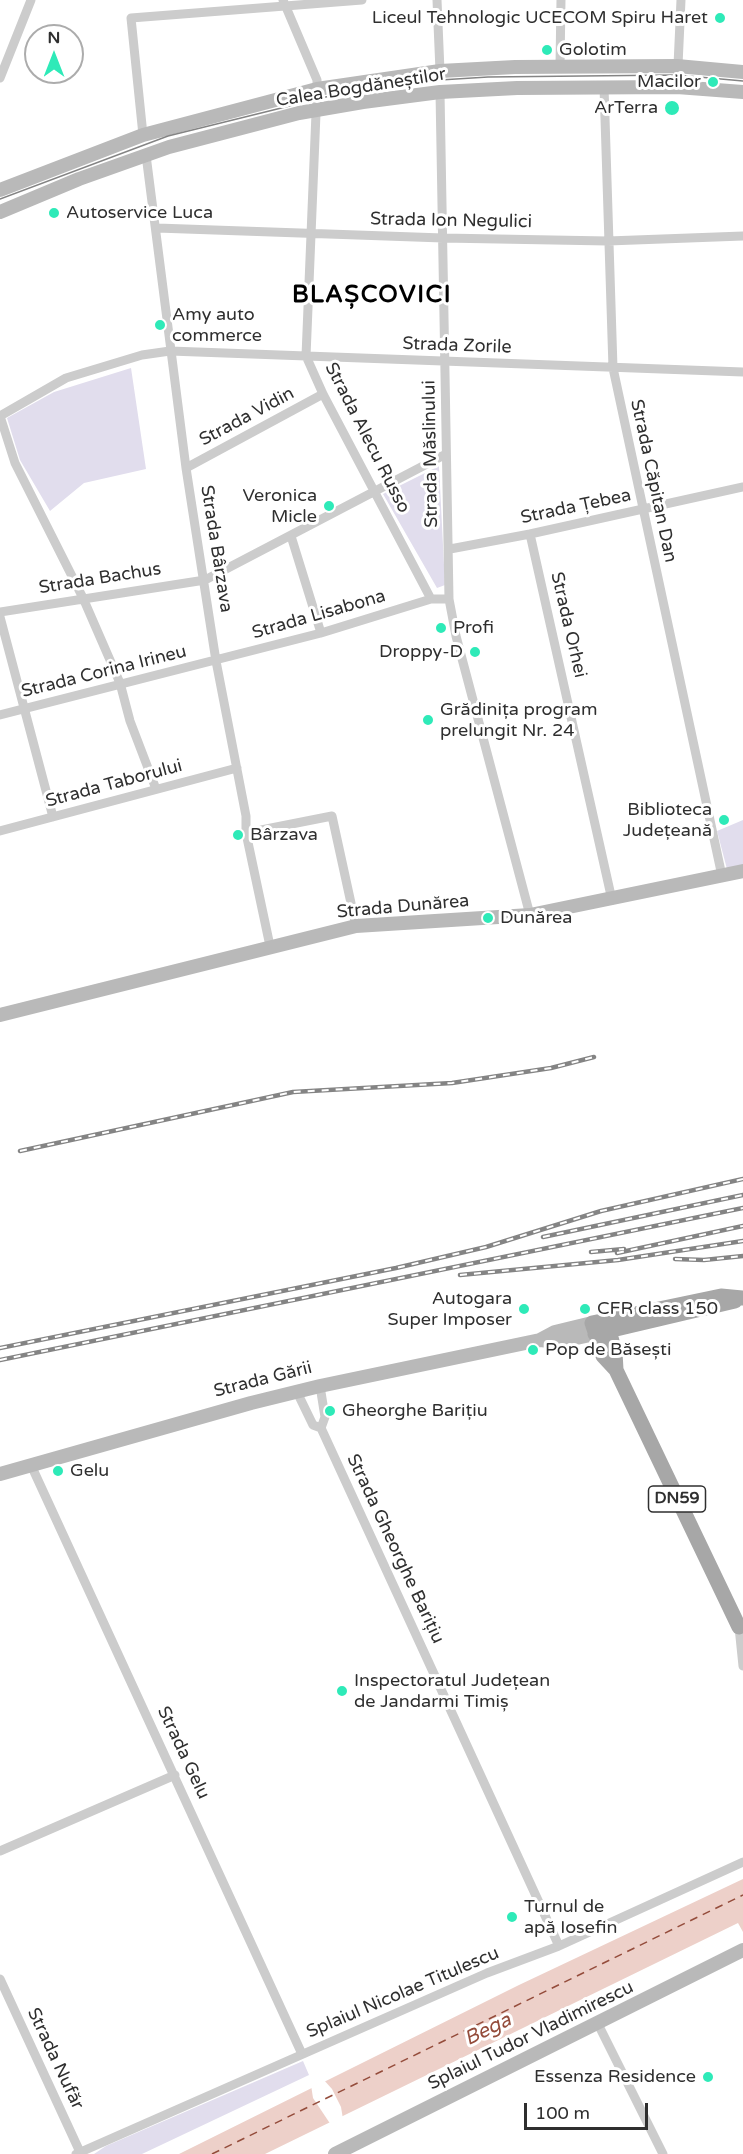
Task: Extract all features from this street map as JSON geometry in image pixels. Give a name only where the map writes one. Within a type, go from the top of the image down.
[{"type":"main road","name":"Calea Bogdăneștilor","points":[[0,190],[142,135],[317,89],[440,71],[560,66],[677,66],[743,72]]},
{"type":"main road","name":"Calea Bogdăneștilor","points":[[0,212],[146,155],[204,137],[317,110],[440,92],[677,87],[743,92]]},
{"type":"main road","name":"Strada Dunărea","points":[[0,1015],[356,926],[530,915],[612,900],[743,871]]},
{"type":"main road","name":"Strada Gării","points":[[0,1474],[320,1386],[540,1340],[555,1332],[601,1327],[723,1306],[743,1298]]},
{"type":"main road","name":"DN59","points":[[601,1327],[616,1370],[741,1629]]},
{"type":"main road","name":"Splaiul Tudor Vladimirescu","points":[[335,2154],[351,2150],[743,1950]]},
{"type":"street","points":[[0,78],[31,0]]},
{"type":"street","points":[[142,135],[131,18],[285,3],[362,0]]},
{"type":"street","points":[[437,0],[440,71]]},
{"type":"street","points":[[560,66],[561,0]]},
{"type":"street","points":[[677,87],[681,0]]},
{"type":"street","points":[[285,3],[317,80],[306,356]]},
{"type":"street","name":"Strada Căpitan Dan","points":[[604,87],[613,368],[722,876]]},
{"type":"street","name":"Strada Măslinului","points":[[440,92],[446,454],[450,549],[449,599],[456,636],[530,915]]},
{"type":"street","name":"Strada Bârzava","points":[[146,155],[186,468],[216,661],[246,816],[246,833],[270,946]]},
{"type":"street","name":"Strada Ion Negulici","points":[[157,228],[608,241],[743,236]]},
{"type":"street","name":"Strada Zorile","points":[[0,416],[66,378],[142,355],[170,351],[743,372]]},
{"type":"street","name":"Strada Alecu Russo","points":[[306,356],[323,394],[432,599]]},
{"type":"street","name":"Strada Vidin","points":[[186,468],[323,394]]},
{"type":"street","points":[[0,416],[15,463],[83,598],[120,683],[130,722],[156,789]]},
{"type":"street","name":"Strada Bachus","points":[[0,612],[205,580],[446,454]]},
{"type":"street","name":"Strada Țebea","points":[[450,549],[530,534],[743,486]]},
{"type":"street","name":"Strada Orhei","points":[[530,534],[612,900]]},
{"type":"street","points":[[291,536],[321,633]]},
{"type":"street","points":[[432,599],[449,599]]},
{"type":"street","name":"Strada Lisabona","points":[[216,661],[321,633],[432,599]]},
{"type":"street","points":[[0,617],[53,817]]},
{"type":"street","name":"Strada Corina Irineu","points":[[0,715],[120,683],[216,661]]},
{"type":"street","name":"Strada Taborului","points":[[0,831],[237,768]]},
{"type":"street","points":[[246,833],[332,816],[356,926]]},
{"type":"street","name":"Strada Gheorghe Barițiu","points":[[320,1386],[325,1417],[321,1428],[559,1946]]},
{"type":"street","name":"Strada Gheorghe Barițiu","points":[[297,1392],[313,1425],[321,1428]]},
{"type":"street","name":"Strada Gelu","points":[[31,1465],[303,2054]]},
{"type":"street","points":[[741,1629],[743,1666]]},
{"type":"street","points":[[0,1851],[175,1775]]},
{"type":"street","name":"Splaiul Nicolae Titulescu","points":[[78,2153],[487,1973],[559,1946],[743,1862]]},
{"type":"street","name":"Strada Nufăr","points":[[0,1979],[78,2153]]},
{"type":"street","points":[[598,2024],[663,2154]]},
{"type":"shaded area","points":[[131,368],[146,469],[84,483],[50,511],[20,460],[7,418],[54,392]]},
{"type":"shaded area","points":[[439,466],[445,585],[437,588],[383,494]]},
{"type":"shaded area","points":[[743,820],[743,865],[727,869],[717,831]]},
{"type":"shaded area","points":[[303,2061],[309,2075],[142,2154],[94,2154],[106,2146]]},
{"type":"water","name":"Bega","points":[[743,1879],[743,1932],[738,1923],[265,2154],[179,2154],[519,1985]]},
{"type":"pier","points":[[323,2079],[332,2089],[341,2107],[343,2119],[331,2125],[313,2098],[311,2085]]},
{"type":"ferry route","points":[[212,2154],[743,1895]]},
{"type":"tram line","points":[[0,199],[168,136],[342,93],[440,80],[488,77],[677,75],[743,81]]},
{"type":"railway","points":[[20,1151],[293,1092],[452,1083],[551,1068],[594,1057]]},
{"type":"railway","points":[[0,1348],[396,1268],[486,1247],[601,1211],[743,1179]]},
{"type":"railway","points":[[543,1237],[743,1195]]},
{"type":"railway","points":[[0,1360],[743,1208]]},
{"type":"railway","points":[[617,1253],[743,1226]]},
{"type":"railway","points":[[460,1275],[618,1260],[743,1241]]},
{"type":"railway","points":[[591,1252],[624,1249]]},
{"type":"railway","points":[[675,1259],[704,1260],[743,1256]]},
{"type":"place","name":"Liceul Tehnologic UCECOM Spiru Haret","points":[[720,18]]},
{"type":"place","name":"Golotim","points":[[547,50]]},
{"type":"place","name":"Macilor","points":[[713,82]]},
{"type":"place","name":"ArTerra","points":[[672,108]]},
{"type":"place","name":"Autoservice Luca","points":[[54,213]]},
{"type":"place","name":"Amy auto commerce","points":[[160,325]]},
{"type":"place","name":"Veronica Micle","points":[[329,506]]},
{"type":"place","name":"Profi","points":[[441,628]]},
{"type":"place","name":"Droppy-D","points":[[475,652]]},
{"type":"place","name":"Grădinița program prelungit Nr. 24","points":[[428,720]]},
{"type":"place","name":"Biblioteca Județeană","points":[[724,820]]},
{"type":"place","name":"Bârzava","points":[[238,835]]},
{"type":"place","name":"Dunărea","points":[[488,918]]},
{"type":"place","name":"Autogara Super Imposer","points":[[524,1309]]},
{"type":"place","name":"CFR class 150","points":[[585,1309]]},
{"type":"place","name":"Pop de Băsești","points":[[533,1350]]},
{"type":"place","name":"Gheorghe Barițiu","points":[[330,1411]]},
{"type":"place","name":"Gelu","points":[[58,1471]]},
{"type":"place","name":"Inspectoratul Județean de Jandarmi Timiș","points":[[342,1691]]},
{"type":"place","name":"Turnul de apă Iosefin","points":[[512,1917]]},
{"type":"place","name":"Essenza Residence","points":[[708,2077]]},
{"type":"district","name":"BLAȘCOVICI","points":[[372,296]]}]
